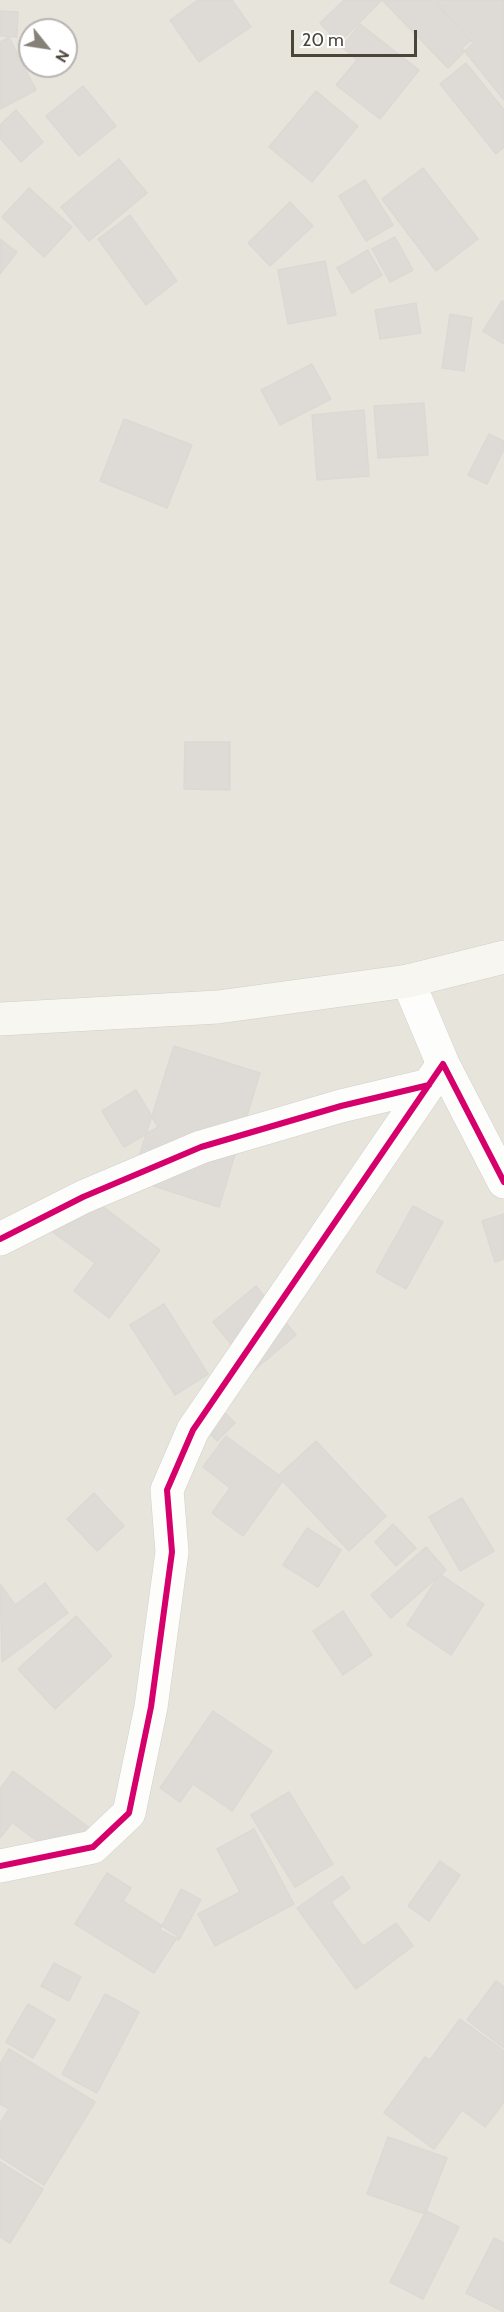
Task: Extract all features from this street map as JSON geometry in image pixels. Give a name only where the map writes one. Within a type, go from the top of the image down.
[{"type":"main road","points":[[0,1019],[218,1007],[408,981],[504,957]]},
{"type":"street","points":[[408,981],[436,1075],[504,1182]]},
{"type":"street","points":[[0,1239],[83,1197],[201,1147],[341,1106],[436,1075]]},
{"type":"street","points":[[0,1866],[93,1847],[129,1813],[150,1707],[172,1552],[167,1490],[193,1430],[436,1075]]},
{"type":"shaded area","points":[[0,0],[504,0],[504,2312],[0,2312]]},
{"type":"building","points":[[198,0],[232,0],[251,27],[199,62],[170,20]]},
{"type":"building","points":[[344,0],[382,0],[339,43],[320,23]]},
{"type":"building","points":[[382,0],[432,0],[473,43],[448,68]]},
{"type":"building","points":[[435,0],[504,0],[504,100],[462,48],[470,41]]},
{"type":"building","points":[[0,11],[18,12],[17,37],[0,36]]},
{"type":"building","points":[[360,24],[419,70],[380,119],[336,85],[357,60],[342,47]]},
{"type":"building","points":[[9,37],[18,55],[18,78],[30,78],[36,90],[0,109],[0,42]]},
{"type":"building","points":[[466,63],[504,110],[504,147],[496,154],[440,84]]},
{"type":"building","points":[[83,86],[116,126],[79,156],[46,116]]},
{"type":"building","points":[[316,91],[358,126],[312,182],[269,147]]},
{"type":"building","points":[[16,110],[43,142],[21,162],[0,138],[0,125]]},
{"type":"building","points":[[119,159],[147,193],[89,241],[61,207]]},
{"type":"building","points":[[423,168],[478,239],[436,271],[382,199]]},
{"type":"building","points":[[365,180],[393,225],[366,241],[339,196]]},
{"type":"building","points":[[29,188],[72,227],[44,257],[2,217]]},
{"type":"building","points":[[290,202],[313,226],[270,266],[248,243]]},
{"type":"building","points":[[130,215],[177,281],[146,305],[98,239]]},
{"type":"building","points":[[395,237],[413,270],[390,282],[372,249]]},
{"type":"building","points":[[0,239],[17,252],[0,274]]},
{"type":"building","points":[[368,250],[382,275],[352,293],[337,268]]},
{"type":"building","points":[[325,261],[336,315],[288,324],[278,270]]},
{"type":"building","points":[[502,301],[504,302],[504,344],[483,331]]},
{"type":"building","points":[[416,303],[421,333],[380,339],[375,310]]},
{"type":"building","points":[[450,314],[472,318],[464,371],[442,368]]},
{"type":"building","points":[[312,364],[331,399],[280,425],[261,390]]},
{"type":"building","points":[[424,403],[428,455],[378,458],[374,406]]},
{"type":"building","points":[[364,410],[369,476],[317,480],[312,415]]},
{"type":"building","points":[[124,419],[192,445],[167,508],[100,481]]},
{"type":"building","points":[[489,434],[504,441],[504,449],[487,484],[468,475]]},
{"type":"building","points":[[185,742],[230,742],[230,790],[184,789]]},
{"type":"building","points":[[174,1046],[260,1073],[219,1207],[132,1179]]},
{"type":"building","points":[[136,1090],[158,1127],[124,1147],[102,1111]]},
{"type":"building","points":[[73,1184],[160,1250],[109,1318],[74,1291],[95,1263],[43,1225]]},
{"type":"building","points":[[413,1206],[443,1222],[406,1289],[376,1272]]},
{"type":"building","points":[[504,1214],[504,1259],[495,1262],[482,1221]]},
{"type":"building","points":[[256,1286],[296,1335],[253,1371],[213,1322]]},
{"type":"building","points":[[164,1304],[208,1374],[175,1395],[130,1325]]},
{"type":"building","points":[[212,1400],[235,1423],[217,1441],[195,1418]]},
{"type":"building","points":[[226,1436],[284,1479],[243,1536],[212,1513],[230,1488],[203,1467]]},
{"type":"building","points":[[316,1441],[386,1516],[349,1551],[278,1476]]},
{"type":"building","points":[[94,1493],[124,1526],[97,1551],[67,1519]]},
{"type":"building","points":[[462,1498],[494,1551],[460,1571],[429,1517]]},
{"type":"building","points":[[393,1524],[416,1548],[396,1566],[375,1542]]},
{"type":"building","points":[[307,1528],[341,1550],[318,1587],[283,1565]]},
{"type":"building","points":[[426,1547],[446,1570],[391,1618],[371,1595]]},
{"type":"building","points":[[440,1574],[484,1604],[451,1655],[407,1625]]},
{"type":"building","points":[[45,1583],[68,1613],[2,1662],[0,1584],[15,1605]]},
{"type":"building","points":[[343,1611],[372,1655],[343,1675],[313,1631]]},
{"type":"building","points":[[76,1616],[112,1656],[55,1709],[18,1669]]},
{"type":"building","points":[[213,1711],[272,1751],[232,1811],[193,1784],[180,1802],[160,1788]]},
{"type":"building","points":[[13,1771],[91,1829],[66,1863],[0,1813],[0,1789]]},
{"type":"building","points":[[289,1792],[333,1864],[295,1887],[251,1815]]},
{"type":"building","points":[[0,1815],[11,1824],[0,1838]]},
{"type":"building","points":[[254,1829],[294,1904],[215,1946],[198,1914],[240,1892],[217,1849]]},
{"type":"building","points":[[440,1861],[460,1875],[429,1921],[408,1906]]},
{"type":"building","points":[[107,1873],[131,1888],[123,1901],[178,1936],[154,1973],[75,1924]]},
{"type":"building","points":[[342,1876],[350,1888],[331,1902],[363,1946],[396,1923],[413,1946],[356,1989],[297,1908]]},
{"type":"building","points":[[181,1889],[201,1900],[179,1940],[160,1930]]},
{"type":"building","points":[[54,1963],[81,1977],[69,2001],[41,1986]]},
{"type":"building","points":[[496,1981],[504,1987],[504,2048],[467,2020]]},
{"type":"building","points":[[105,1994],[139,2012],[97,2093],[62,2074]]},
{"type":"building","points":[[28,2004],[55,2020],[33,2058],[6,2042]]},
{"type":"building","points":[[460,2019],[504,2051],[504,2102],[485,2127],[462,2110],[434,2149],[384,2113],[425,2057],[430,2060]]},
{"type":"building","points":[[9,2049],[95,2102],[44,2185],[0,2157],[0,2123],[9,2109],[0,2104],[0,2064]]},
{"type":"building","points":[[388,2137],[447,2158],[425,2214],[367,2194]]},
{"type":"building","points":[[0,2162],[43,2189],[10,2243],[0,2237]]},
{"type":"building","points":[[426,2211],[459,2227],[423,2299],[390,2282]]},
{"type":"building","points":[[494,2238],[504,2243],[504,2312],[466,2293]]},
{"type":"cycle path","points":[[0,1866],[93,1847],[129,1813],[151,1707],[172,1552],[167,1490],[193,1430],[443,1064],[504,1182]]},
{"type":"cycle path","points":[[0,1239],[83,1197],[201,1147],[341,1106],[429,1085]]}]
